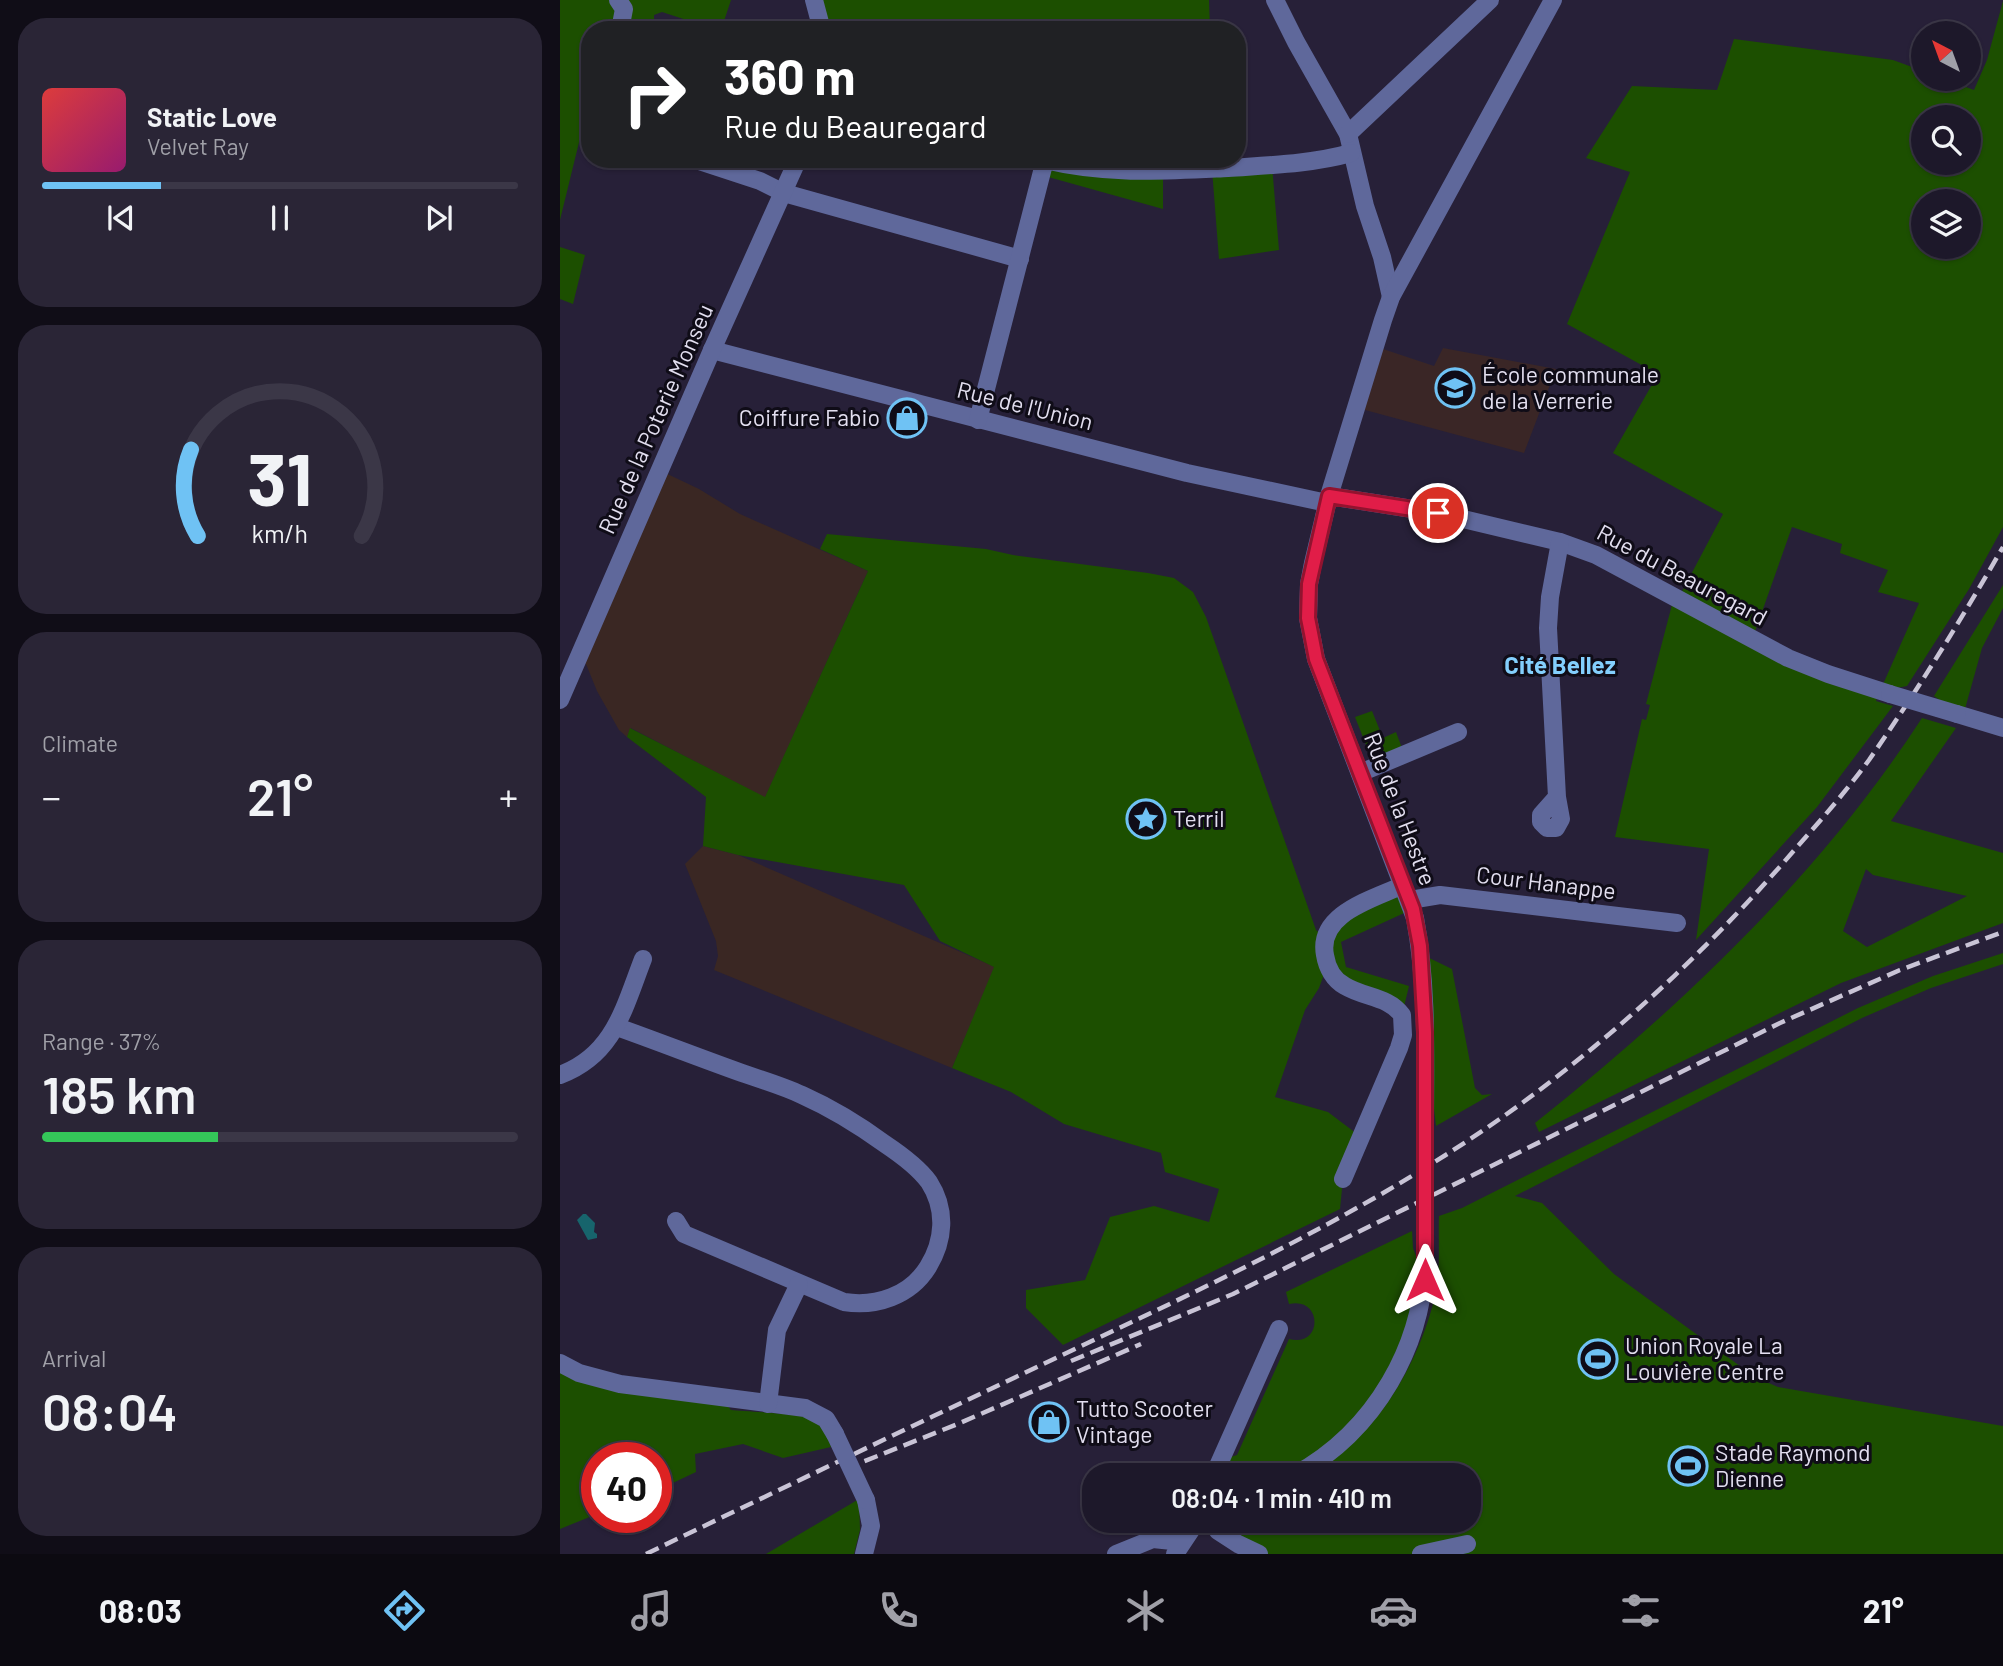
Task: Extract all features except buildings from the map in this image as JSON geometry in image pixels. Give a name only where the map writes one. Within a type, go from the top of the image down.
[{"type":"street","points":[[814,0],[820,21]]},
{"type":"street","points":[[1275,0],[1348,134],[1391,296]]},
{"type":"street","points":[[1348,134],[1490,0]]},
{"type":"street","name":"Rue de la Hestre","points":[[1312,1463],[1359,1424],[1391,1383],[1413,1334],[1425,1280],[1425,1032],[1420,946],[1407,893],[1316,659],[1308,618],[1309,584],[1328,499],[1354,407],[1391,296],[1553,0]]},
{"type":"street","points":[[620,2],[624,9],[622,21]]},
{"type":"street","points":[[1246,166],[1322,161],[1351,153]]},
{"type":"street","points":[[720,168],[760,181],[784,193],[1020,259]]},
{"type":"street","name":"Rue de la Poterie Monseu","points":[[560,700],[794,168]]},
{"type":"street","points":[[978,420],[1043,168]]},
{"type":"street","points":[[1089,168],[1105,171],[1158,171],[1207,168]]},
{"type":"street","name":"Rue de l'Union","points":[[712,350],[1187,473],[1328,499]]},
{"type":"street","name":"Rue du Beauregard","points":[[1328,499],[1438,513],[1560,542],[1596,555],[1752,640],[1805,665],[2003,728]]},
{"type":"street","points":[[1557,797],[1548,628],[1550,597],[1560,542]]},
{"type":"street","points":[[1360,773],[1458,732]]},
{"type":"street","name":"Cour Hanappe","points":[[1343,1179],[1399,1048],[1403,1024],[1402,1015],[1390,1002],[1346,987],[1338,981],[1327,965],[1325,939],[1340,915],[1407,893],[1678,923]]},
{"type":"street","points":[[560,1075],[574,1069],[601,1048],[617,1027],[643,960]]},
{"type":"street","points":[[617,1027],[801,1094],[876,1137],[900,1154],[928,1182],[941,1214],[942,1230],[938,1247],[926,1270],[917,1280],[891,1298],[859,1304],[844,1302],[684,1234],[676,1221]]},
{"type":"street","points":[[768,1404],[777,1330],[799,1284]]},
{"type":"street","points":[[1219,1463],[1279,1329]]},
{"type":"street","points":[[560,1363],[579,1373],[620,1384],[805,1408],[816,1412],[827,1419],[866,1500],[871,1526],[864,1554]]},
{"type":"street","points":[[1116,1554],[1153,1539],[1179,1548],[1189,1533]]},
{"type":"street","points":[[1221,1533],[1259,1554]]},
{"type":"street","points":[[1422,1554],[1467,1544]]},
{"type":"shaded area","name":"École communale de la Verrerie","points":[[1374,346],[1434,366],[1443,348],[1556,369],[1524,453],[1354,407]]},
{"type":"shaded area","points":[[659,470],[699,489],[740,514],[868,571],[765,798],[631,728],[627,737],[619,730],[597,691],[586,664],[578,659]]},
{"type":"shaded area","points":[[703,846],[738,855],[995,967],[952,1068],[714,970],[718,956],[716,941],[685,864]]},
{"type":"shaded area","points":[[583,1214],[595,1223],[594,1232],[597,1238],[588,1240],[577,1220]]},
{"type":"green space","points":[[560,0],[731,0],[724,21],[690,21],[662,12],[654,15],[654,19],[660,21],[581,21],[581,134],[560,220]]},
{"type":"green space","points":[[814,0],[1209,0],[1210,21],[820,21]]},
{"type":"green space","points":[[2003,1],[2003,527],[1969,589],[1907,686],[1880,691],[1876,701],[1893,706],[1817,807],[1696,940],[1709,849],[1615,837],[1642,719],[1646,720],[1650,705],[1646,704],[1674,597],[1678,599],[1723,514],[1613,453],[1658,374],[1567,324],[1630,172],[1586,158],[1632,86],[1717,90],[1734,39],[1893,60],[1911,67],[1911,91],[1981,91],[1981,74]],"holes":[[[1792,527],[1842,544],[1840,553],[1888,570],[1878,592],[1919,603],[1880,691],[1752,640]]]},
{"type":"green space","points":[[1272,165],[1279,250],[1219,259],[1212,169]]},
{"type":"green space","points":[[1041,168],[1161,168],[1159,170],[1163,171],[1163,209],[1041,175]]},
{"type":"green space","points":[[560,247],[585,255],[573,304],[560,299]]},
{"type":"green space","points":[[827,534],[986,549],[1148,573],[1174,578],[1193,592],[1206,617],[1316,930],[1325,938],[1329,930],[1403,885],[1413,909],[1341,942],[1346,967],[1409,986],[1402,1015],[1327,966],[1319,988],[1305,1010],[1275,1097],[1328,1112],[1361,1137],[1343,1179],[1340,1209],[1063,1345],[1026,1308],[1026,1290],[1085,1280],[1110,1217],[1154,1206],[1209,1222],[1219,1189],[1165,1172],[1161,1153],[1064,1124],[1011,1092],[952,1068],[994,967],[940,941],[904,885],[738,855],[703,846],[706,797],[627,737],[630,728],[765,797],[868,571],[820,549]]},
{"type":"green space","points":[[2003,585],[2003,608],[1982,648],[1963,716],[1934,696]]},
{"type":"green space","points":[[1372,711],[1383,738],[1396,732],[1402,748],[1372,760],[1355,717]]},
{"type":"green space","points":[[1922,718],[1956,728],[1891,821],[2003,853],[2003,923],[1841,983],[1539,1132],[1535,1123],[1643,1033],[1745,936],[1793,885],[1882,776]],"holes":[[[1866,869],[1873,875],[1967,896],[1867,947],[1843,931]]]},
{"type":"green space","name":"Union Royale La Louvière Centre","points":[[2003,953],[2003,964],[1931,988],[1862,1018],[1515,1196],[1542,1203],[1614,1274],[1755,1377],[1778,1387],[2003,1426],[2003,1554],[1248,1554],[1245,1539],[1239,1533],[1481,1533],[1481,1463],[1230,1463],[1228,1458],[1237,1455],[1289,1339],[1300,1340],[1313,1330],[1313,1314],[1308,1307],[1289,1304],[1286,1292],[1412,1231],[1413,1248],[1425,1280],[1421,1305],[1360,1425],[1367,1429],[1400,1383],[1424,1333],[1437,1286],[1439,1216],[1462,1208],[1858,1008],[1933,976]]},
{"type":"green space","points":[[1421,954],[1452,969],[1475,1088],[1482,1095],[1492,1094],[1436,1126],[1425,1032]]},
{"type":"green space","points":[[560,1363],[722,1399],[731,1410],[813,1419],[824,1428],[828,1437],[831,1447],[783,1458],[743,1444],[695,1454],[696,1472],[672,1483],[672,1442],[581,1442],[581,1520],[560,1529]]},
{"type":"green space","points":[[859,1499],[860,1530],[854,1554],[766,1554]]},
{"type":"railway","points":[[646,1554],[1264,1257],[1386,1191],[1503,1117],[1559,1075],[1654,995],[1770,878],[1869,760],[1938,655],[2003,547]]},
{"type":"railway","points":[[1071,1361],[1233,1294],[1780,1023],[1900,970],[2003,932]]},
{"type":"railway","points":[[845,1469],[960,1423],[1141,1344]]},
{"type":"place","name":"École communale de la Verrerie","points":[[1455,388]]},
{"type":"place","name":"Coiffure Fabio","points":[[907,418]]},
{"type":"place","name":"Terril","points":[[1146,819]]},
{"type":"place","name":"Union Royale La Louvière Centre","points":[[1598,1359]]},
{"type":"place","name":"Tutto Scooter Vintage","points":[[1049,1422]]},
{"type":"place","name":"Stade Raymond Dienne","points":[[1688,1466]]},
{"type":"district","name":"Cité Bellez","points":[[1560,666]]},
{"type":"route","points":[[1425,1280],[1425,1032],[1420,946],[1413,909],[1316,659],[1308,605],[1313,563],[1329,496],[1438,513]]}]
